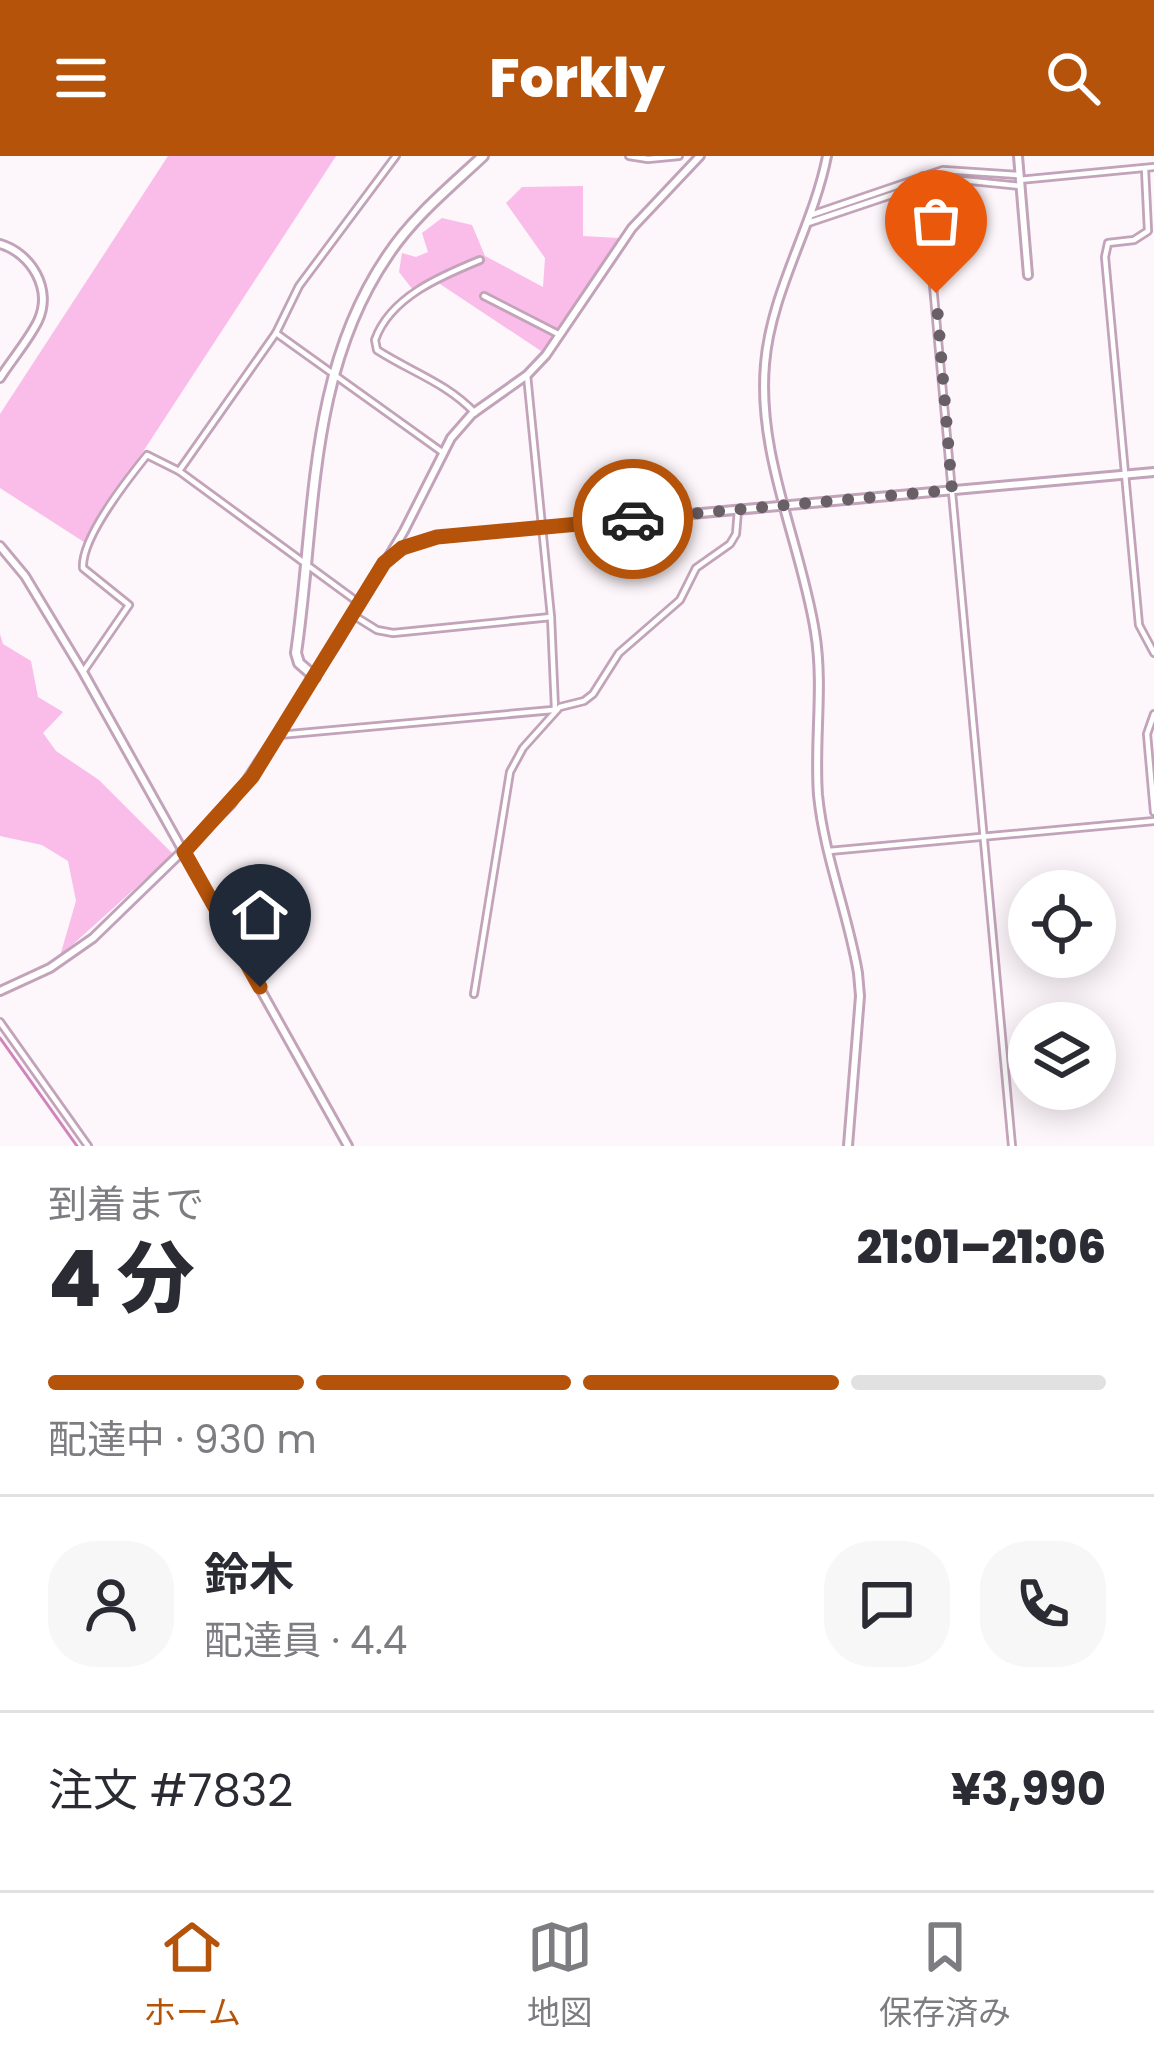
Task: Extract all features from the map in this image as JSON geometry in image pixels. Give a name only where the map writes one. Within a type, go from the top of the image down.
[{"type":"main road","points":[[315,677],[299,663],[296,653],[320,434],[332,375],[349,325],[388,254],[483,156]]},
{"type":"street","points":[[178,471],[277,333],[299,286],[396,156]]},
{"type":"street","points":[[629,156],[648,160],[679,156]]},
{"type":"street","points":[[0,991],[50,968],[93,938],[231,804],[360,604],[443,452],[475,413],[527,375],[560,335],[632,228],[700,156]]},
{"type":"street","points":[[827,156],[810,219],[778,300],[765,363],[768,435],[815,629],[818,790],[860,996],[848,1146]]},
{"type":"street","points":[[1018,156],[1028,275]]},
{"type":"street","points":[[810,219],[955,168],[1019,180],[1154,166]]},
{"type":"street","points":[[1144,169],[1148,231],[1134,240],[1115,239],[1105,250],[1139,625],[1154,653]]},
{"type":"street","points":[[924,180],[1012,1146]]},
{"type":"street","points":[[0,244],[13,247],[34,267],[42,307],[38,321],[0,378]]},
{"type":"street","points":[[475,413],[456,393],[377,350],[375,340],[396,309],[429,281],[480,260]]},
{"type":"street","points":[[484,296],[560,335]]},
{"type":"street","points":[[277,333],[443,452]]},
{"type":"street","points":[[474,994],[510,772],[523,748],[556,709],[527,375]]},
{"type":"street","points":[[82,672],[129,605],[83,568],[88,543],[147,455],[178,471],[360,604]]},
{"type":"street","points":[[384,563],[423,539],[1154,472]]},
{"type":"street","points":[[279,735],[556,709],[584,701],[619,653],[680,600],[696,568],[730,544],[738,510]]},
{"type":"street","points":[[0,547],[25,576],[82,672],[348,1146]]},
{"type":"street","points":[[353,615],[384,633],[551,617]]},
{"type":"street","points":[[1154,714],[1147,734],[1154,812]]},
{"type":"street","points":[[829,851],[1154,821]]},
{"type":"street","points":[[0,1022],[88,1146]]},
{"type":"shaded area","points":[[168,156],[336,156],[84,542],[0,488],[0,414]]},
{"type":"shaded area","points":[[583,186],[583,236],[619,238],[544,353],[431,278],[413,290],[399,272],[402,253],[416,257],[428,252],[422,233],[442,218],[472,225],[485,256],[543,287],[545,258],[506,203],[522,187]]},
{"type":"shaded area","points":[[0,634],[3,644],[31,661],[38,697],[63,712],[43,733],[56,751],[99,780],[173,854],[60,956],[76,901],[68,861],[42,845],[0,836]]},
{"type":"waterway","points":[[0,1038],[77,1146]]},
{"type":"way so far","points":[[633,519],[952,490],[936,293]]},
{"type":"route","points":[[260,987],[184,852],[252,777],[384,563],[423,539],[633,519]]}]
